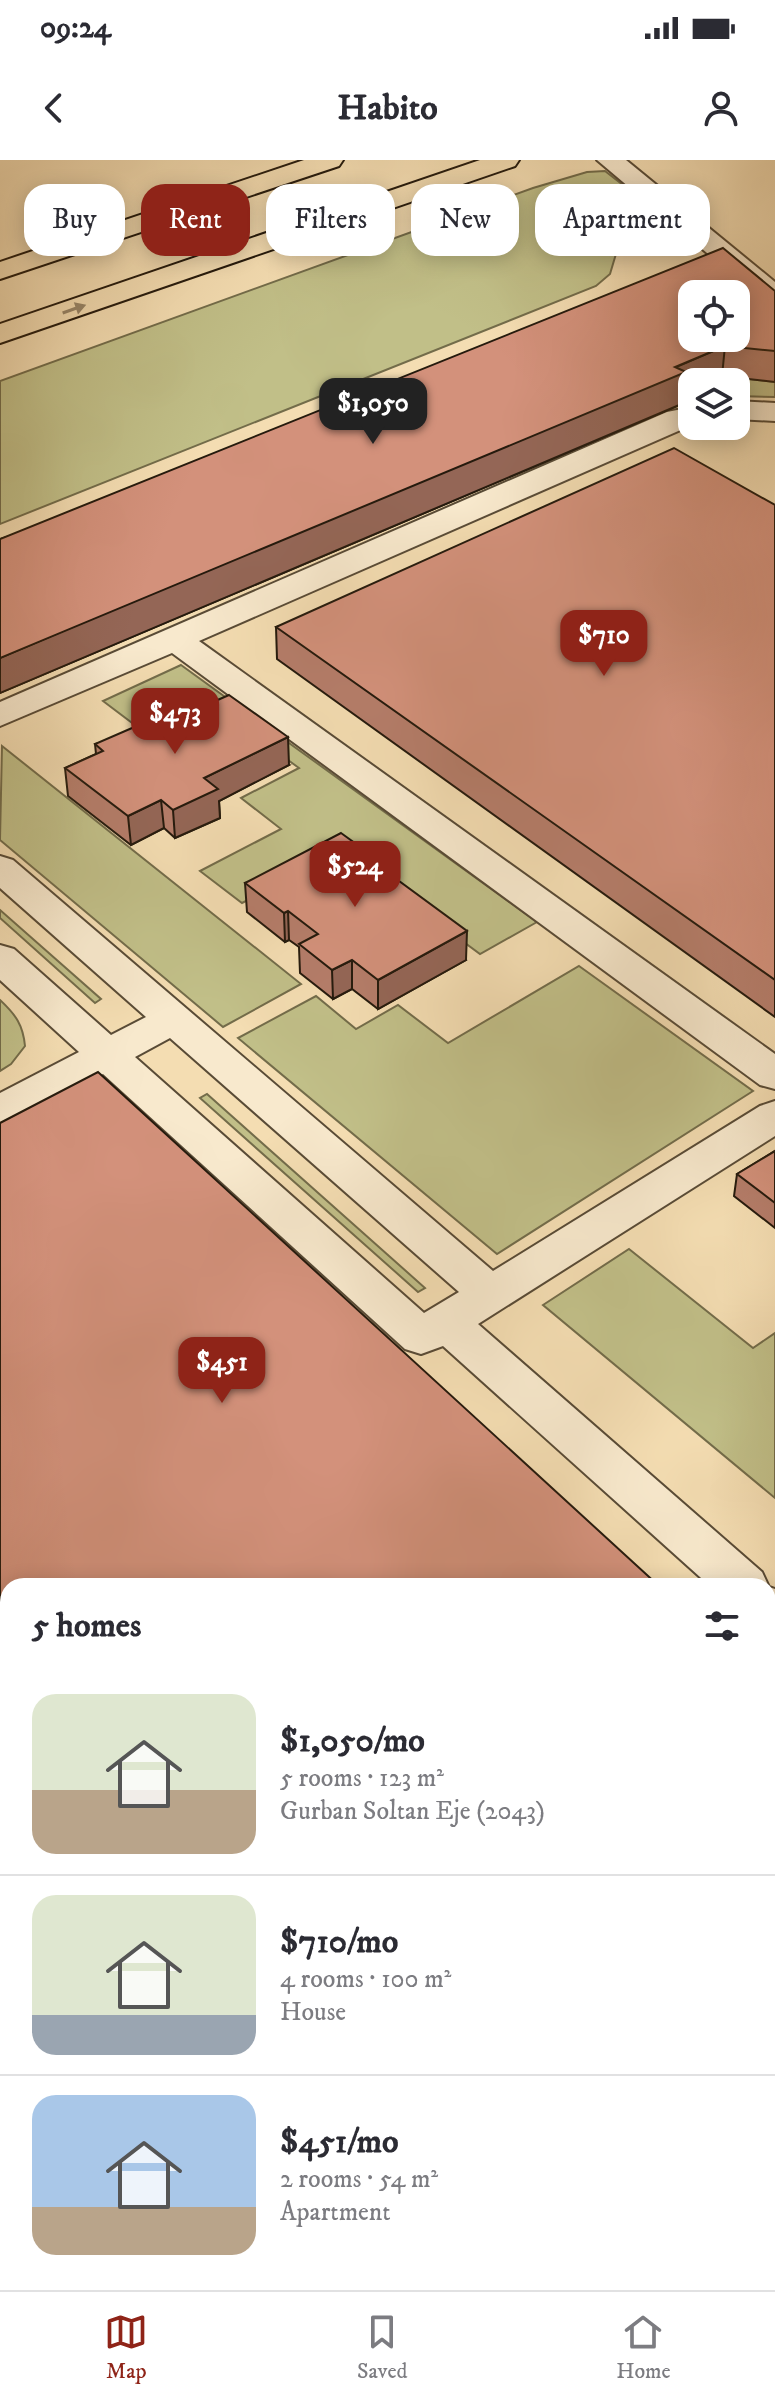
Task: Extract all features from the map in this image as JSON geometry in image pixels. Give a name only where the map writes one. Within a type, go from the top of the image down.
[{"type":"highway","points":[[0,271],[330,160]]},
{"type":"highway","points":[[0,334],[506,160]]},
{"type":"lane","points":[[610,160],[775,296]]},
{"type":"lane","points":[[691,262],[720,250]]},
{"type":"lane","points":[[750,411],[775,412]]},
{"type":"lane","points":[[0,715],[678,419]]},
{"type":"lane","points":[[175,639],[775,1075]]},
{"type":"lane","points":[[0,868],[491,1294]]},
{"type":"lane","points":[[0,958],[421,1337],[775,1116]]},
{"type":"lane","points":[[0,1111],[174,1019]]},
{"type":"lane","points":[[446,1322],[735,1578]]},
{"type":"shaded area","points":[[605,171],[622,184],[546,184],[587,172]]},
{"type":"shaded area","points":[[533,188],[535,256],[615,256],[610,274],[596,286],[0,524],[0,381],[345,256],[395,256],[395,238],[411,232],[411,256],[519,256],[519,193]]},
{"type":"shaded area","points":[[750,379],[775,382],[775,397],[750,396]]},
{"type":"shaded area","points":[[181,665],[537,922],[480,954],[342,852],[242,903],[200,871],[281,829],[241,798],[299,768],[227,716],[164,747],[103,701]]},
{"type":"shaded area","points":[[2,746],[301,984],[223,1027],[0,840]]},
{"type":"shaded area","points":[[0,910],[101,999],[95,1003],[0,918]]},
{"type":"shaded area","points":[[579,966],[753,1091],[497,1254],[238,1038],[316,996],[356,1029],[398,1005],[448,1043]]},
{"type":"shaded area","points":[[0,1000],[18,1021],[25,1046],[11,1064],[0,1071]]},
{"type":"shaded area","points":[[207,1094],[425,1288],[418,1292],[200,1098]]},
{"type":"shaded area","points":[[629,1249],[753,1348],[775,1333],[775,1498],[543,1305]]},
{"type":"building","points":[[723,248],[775,291],[775,351],[750,348],[750,280],[678,280],[678,352],[711,352],[675,367],[678,375],[0,658],[0,539],[703,256],[710,256]]},
{"type":"building","points":[[674,448],[775,505],[775,980],[276,627]]},
{"type":"building","points":[[229,695],[288,737],[204,778],[218,789],[173,810],[161,800],[128,816],[65,768],[103,751],[95,744],[139,725],[147,731]]},
{"type":"building","points":[[341,833],[381,862],[376,864],[467,931],[378,980],[352,960],[332,970],[299,944],[318,934],[245,883]]},
{"type":"building","points":[[98,1072],[650,1578],[0,1578],[0,1123]]},
{"type":"building","points":[[775,1151],[775,1203],[737,1174]]}]
